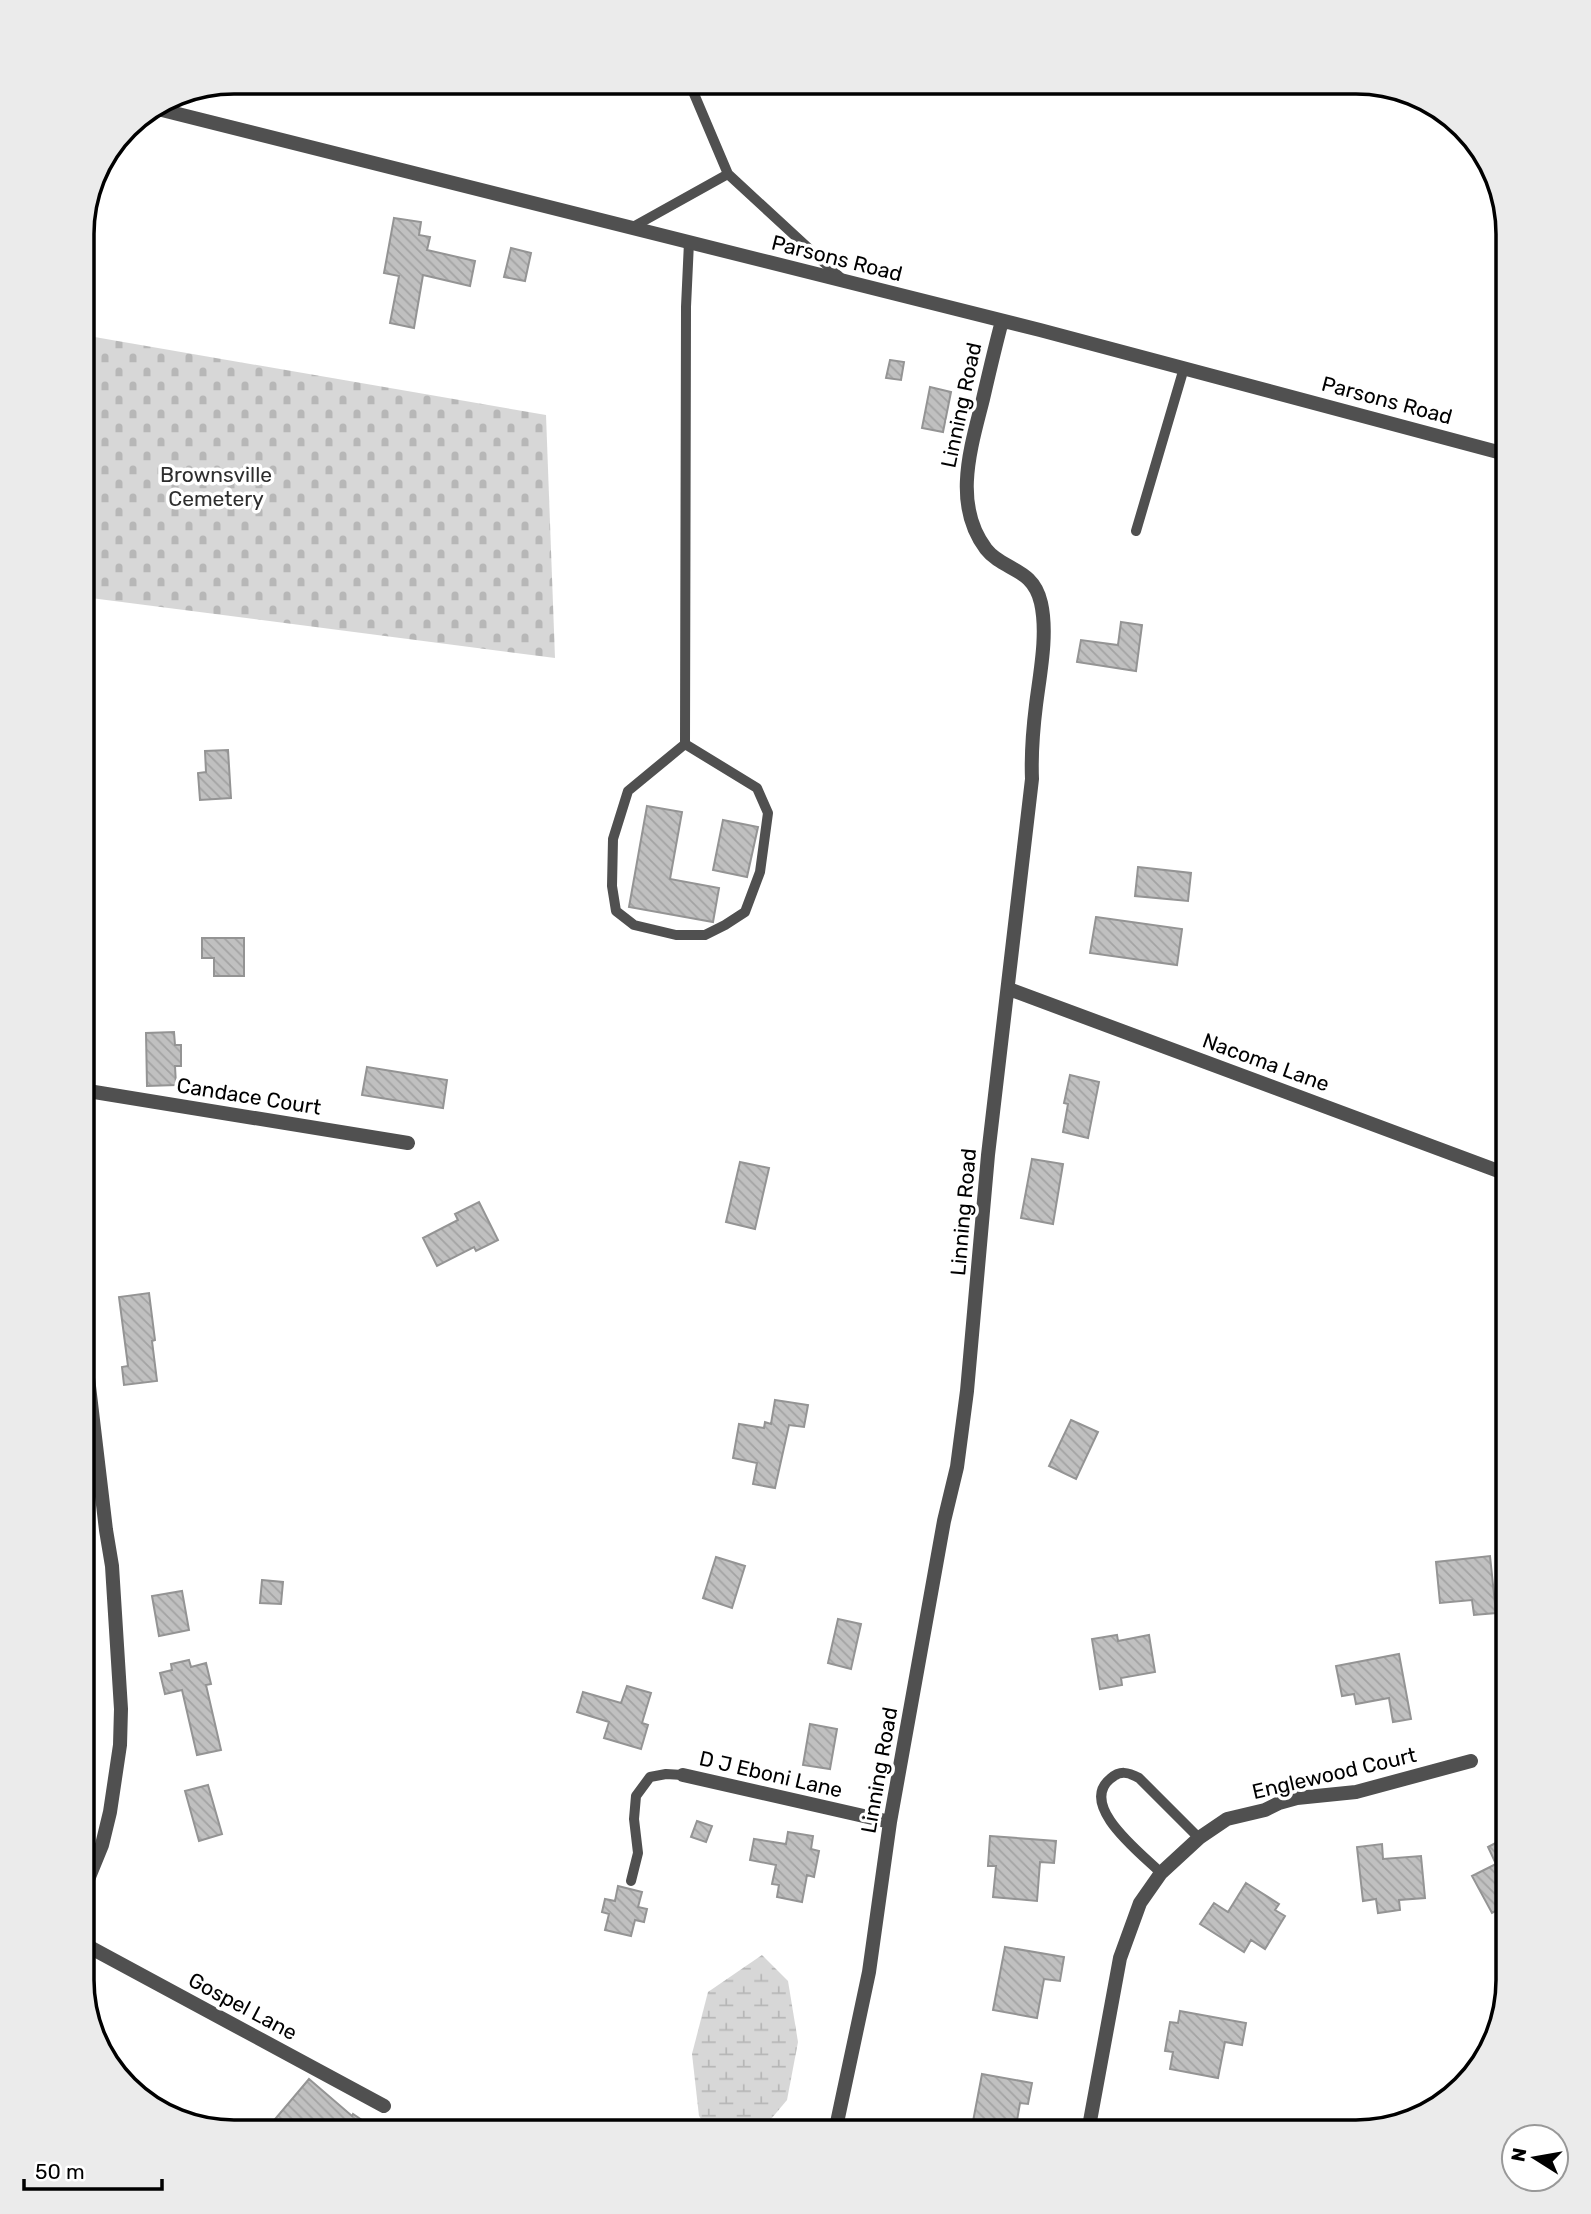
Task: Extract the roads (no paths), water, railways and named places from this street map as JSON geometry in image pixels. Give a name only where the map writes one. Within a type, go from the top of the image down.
[{"type":"street","name":"Parsons Road","points":[[168,112],[1002,321],[1496,452]]},
{"type":"street","name":"Linning Road","points":[[838,2120],[869,1972],[890,1822],[944,1521],[957,1467],[983,1232],[988,1155],[1032,779],[1036,707],[1042,664],[1042,605],[1037,590],[1019,571],[986,550],[972,519],[966,475],[1002,321]]},
{"type":"street","name":"Nacoma Lane","points":[[1009,989],[1496,1170]]},
{"type":"street","name":"Candace Court","points":[[95,1092],[408,1143]]},
{"type":"street","points":[[94,1431],[112,1566],[121,1709],[120,1745],[110,1812],[94,1864]]},
{"type":"street","name":"Englewood Court","points":[[1090,2120],[1120,1958],[1140,1903],[1161,1873],[1199,1838],[1227,1819],[1265,1810],[1297,1798],[1356,1792],[1471,1761]]},
{"type":"street","name":"D J Eboni Lane","points":[[683,1776],[890,1822]]},
{"type":"street","name":"Gospel Lane","points":[[94,1950],[383,2106]]},
{"type":"lane","points":[[695,95],[728,174],[844,281]]},
{"type":"lane","points":[[631,228],[728,174]]},
{"type":"lane","points":[[685,744],[686,307],[689,242]]},
{"type":"lane","points":[[1136,531],[1184,368]]},
{"type":"lane","points":[[685,744],[757,788],[768,813],[760,872],[745,912],[705,935],[676,935],[634,925],[616,912],[612,886],[613,839],[628,791],[685,744]]},
{"type":"lane","points":[[1161,1873],[1102,1811],[1101,1792],[1111,1777],[1121,1772],[1139,1778],[1199,1838]]},
{"type":"lane","points":[[631,1881],[638,1853],[634,1819],[636,1796],[650,1777],[666,1774],[683,1776]]},
{"type":"park label","name":"Brownsville Cemetery","points":[[216,486]]}]
